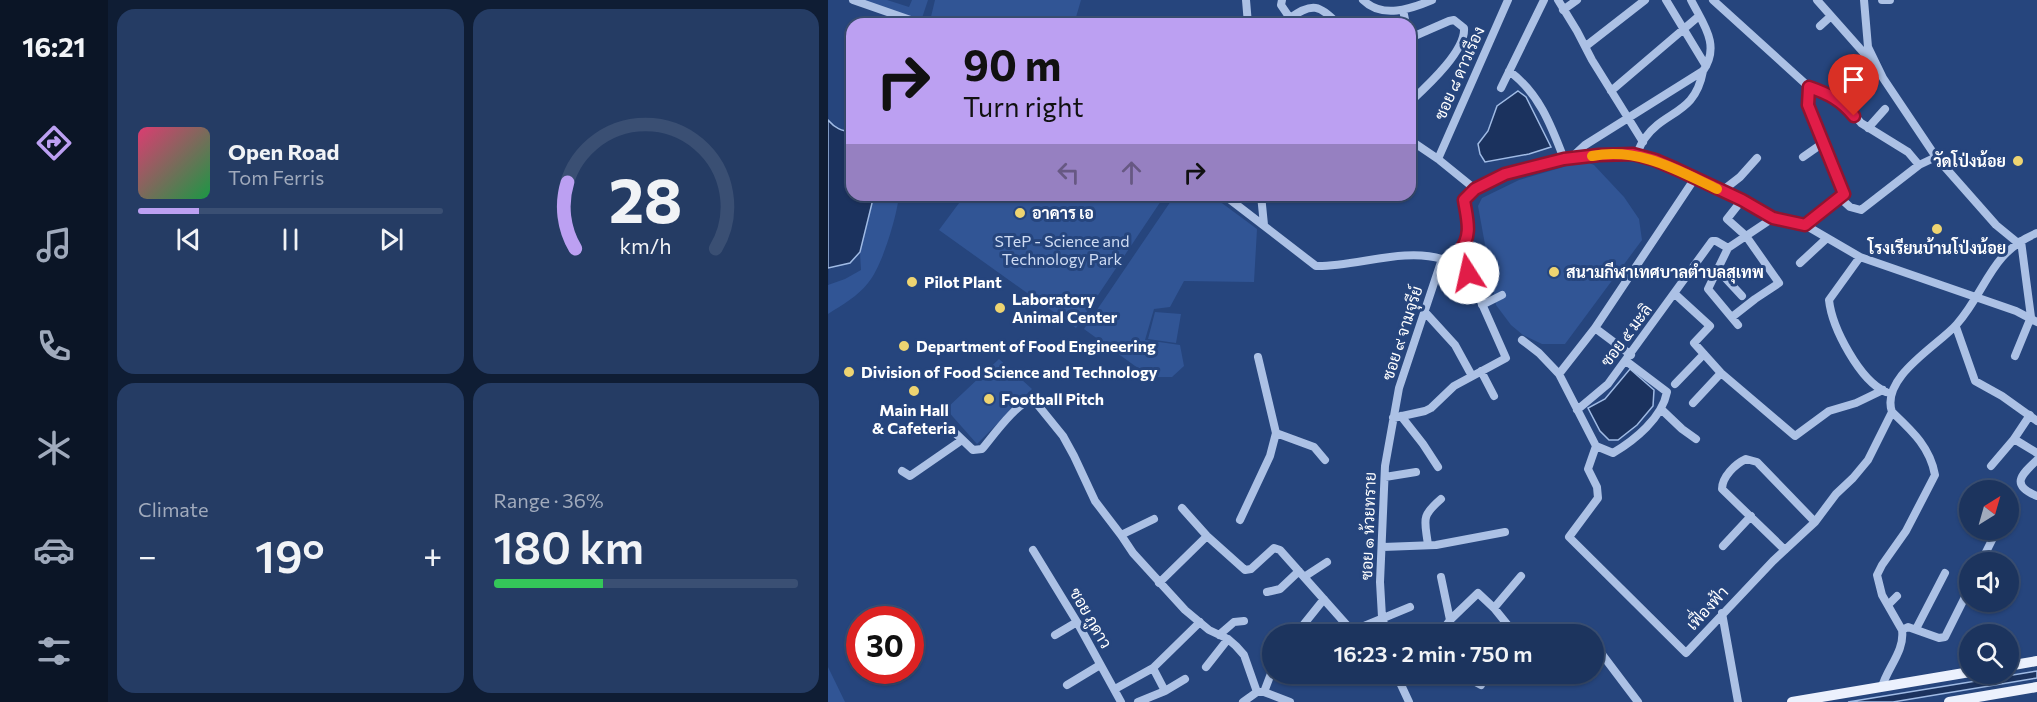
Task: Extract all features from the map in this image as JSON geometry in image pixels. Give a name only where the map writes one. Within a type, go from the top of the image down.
[{"type":"main road","points":[[2019,664],[2037,661]]},
{"type":"main road","points":[[1792,702],[1868,694],[1959,674]]},
{"type":"main road","points":[[1949,702],[2037,687]]},
{"type":"street","points":[[854,0],[905,18]]},
{"type":"street","points":[[1246,0],[1248,18]]},
{"type":"street","points":[[1282,0],[1281,5],[1290,18]]},
{"type":"street","points":[[1364,0],[1375,8],[1387,11],[1403,10],[1432,0]]},
{"type":"street","name":"ซอย ๘ ดาวเรือง","points":[[1438,159],[1507,0]]},
{"type":"street","points":[[1501,88],[1544,0]]},
{"type":"street","points":[[1558,0],[1643,142]]},
{"type":"street","points":[[1563,10],[1576,0]]},
{"type":"street","points":[[1586,46],[1645,0]]},
{"type":"street","points":[[1666,0],[1684,28],[1705,69]]},
{"type":"street","points":[[1636,155],[1643,142],[1656,128],[1693,97],[1711,58],[1711,45],[1691,0]]},
{"type":"street","points":[[1713,0],[1809,87],[1830,94],[1845,104],[1861,123],[1908,152],[1919,165]]},
{"type":"street","points":[[1817,0],[1879,70]]},
{"type":"street","points":[[1864,0],[1868,47],[1879,70],[1936,157],[1996,225],[2019,242],[2034,320],[2015,356]]},
{"type":"street","points":[[1881,0],[1890,0]]},
{"type":"street","points":[[1294,18],[1302,9],[1310,7],[1324,11],[1332,18]]},
{"type":"street","points":[[1403,10],[1405,18]]},
{"type":"street","points":[[1611,91],[1699,16]]},
{"type":"street","points":[[1820,26],[1831,16]]},
{"type":"street","points":[[1416,35],[1454,20],[1464,28],[1463,38],[1453,55],[1441,71],[1416,96]]},
{"type":"street","points":[[1567,158],[1705,69]]},
{"type":"street","points":[[1509,71],[1530,89],[1567,158]]},
{"type":"street","points":[[1805,225],[1844,194],[1808,105],[1809,87]]},
{"type":"street","points":[[1868,128],[1885,109]]},
{"type":"street","points":[[1803,157],[1823,143]]},
{"type":"street","points":[[1416,144],[1475,189]]},
{"type":"street","points":[[1232,201],[1316,266],[1393,257],[1442,259],[1459,252],[1468,235],[1469,225],[1464,200],[1475,189],[1505,174],[1567,158],[1636,155],[1655,160],[1695,178],[1742,200],[1773,218],[1805,225],[1860,257],[1976,297],[2034,320]]},
{"type":"street","points":[[1839,197],[1850,207],[1862,210],[1919,165],[1936,157]]},
{"type":"street","points":[[1722,191],[1740,177],[1757,158]]},
{"type":"street","points":[[1559,374],[1595,328],[1695,178]]},
{"type":"street","points":[[1732,317],[1779,283],[1746,236],[1727,218],[1742,200]]},
{"type":"street","points":[[1262,201],[1264,225]]},
{"type":"street","name":"ซอย ๕ มะลิ","points":[[1577,410],[1608,384],[1629,358],[1712,241],[1728,248],[1773,218]]},
{"type":"street","points":[[1959,608],[1945,636],[1939,638],[1909,629],[1888,605],[1882,594],[1877,575],[1906,531],[1935,476],[1925,445],[1892,412],[1890,407],[1895,386],[1907,369],[1925,351],[1956,327],[1994,266],[2019,242],[2037,233]]},
{"type":"street","points":[[1800,262],[1827,238]]},
{"type":"street","points":[[1728,248],[1708,289],[1738,325]]},
{"type":"street","points":[[1397,417],[1431,408],[1454,386],[1506,358],[1459,252]]},
{"type":"street","points":[[1860,257],[1829,300],[1830,309],[1841,340],[1874,387],[1893,395]]},
{"type":"street","name":"ซอย ๙ จามจุรีย์","points":[[1397,417],[1399,388],[1442,259]]},
{"type":"street","points":[[1717,269],[1742,296]]},
{"type":"street","points":[[1675,294],[1710,326],[1694,343],[1721,373],[1795,436],[1829,411],[1870,397],[1882,390]]},
{"type":"street","points":[[1482,305],[1502,295]]},
{"type":"street","points":[[1424,312],[1455,345],[1472,376]]},
{"type":"street","points":[[1956,327],[1975,381],[2002,396],[2033,418],[1991,466]]},
{"type":"street","points":[[1522,340],[1539,353],[1559,374],[1596,446],[1613,453],[1625,446],[1644,429],[1665,405],[1667,392],[1595,328]]},
{"type":"street","points":[[1675,384],[1704,354]]},
{"type":"street","points":[[1240,520],[1270,456],[1276,433],[1258,357]]},
{"type":"street","points":[[1481,371],[1494,396]]},
{"type":"street","points":[[1693,403],[1721,373]]},
{"type":"street","points":[[950,428],[973,450],[982,450],[1016,410],[1028,400],[1033,399],[1062,436],[1095,501],[1133,553],[1185,610],[1228,639],[1244,655],[1261,692],[1288,700]]},
{"type":"street","points":[[1661,409],[1696,439]]},
{"type":"street","name":"เฟื่องฟ้า","points":[[1596,446],[1588,469],[1598,487],[1598,498],[1569,537],[1686,653],[1722,613],[1815,522],[1836,494],[1868,460],[1892,412]]},
{"type":"street","points":[[1397,417],[1423,444],[1438,467]]},
{"type":"street","name":"ซอย ๑ ห้วยทราย","points":[[1385,624],[1380,582],[1385,477],[1397,417]]},
{"type":"street","points":[[1276,433],[1314,447],[1325,460]]},
{"type":"street","points":[[2014,439],[2037,453]]},
{"type":"street","points":[[902,471],[910,476],[962,440]]},
{"type":"street","points":[[1785,550],[1731,500],[1722,486],[1731,471],[1746,459],[1756,462],[1815,522]]},
{"type":"street","points":[[2037,460],[2020,479],[2020,484],[2025,490],[2037,496]]},
{"type":"street","points":[[1385,477],[1416,472]]},
{"type":"street","points":[[1428,545],[1425,517],[1430,509],[1441,500]]},
{"type":"street","points":[[1182,508],[1207,536],[1245,570],[1251,569],[1274,548],[1280,550],[1352,631],[1410,607]]},
{"type":"street","points":[[1723,546],[1750,516]]},
{"type":"street","points":[[1121,534],[1154,519]]},
{"type":"street","points":[[1383,547],[1428,545],[1505,532]]},
{"type":"street","points":[[1159,583],[1207,536]]},
{"type":"street","name":"ซอย ภูดาว","points":[[1033,550],[1077,622],[1121,702]]},
{"type":"street","points":[[1267,592],[1280,589],[1302,574],[1327,562]]},
{"type":"street","points":[[1868,694],[1885,678],[1909,629],[1945,573]]},
{"type":"street","points":[[1494,608],[1521,576]]},
{"type":"street","points":[[1441,577],[1450,620]]},
{"type":"street","points":[[1447,624],[1478,592],[1507,624]]},
{"type":"street","points":[[1888,605],[1897,596]]},
{"type":"street","points":[[1304,624],[1324,599]]},
{"type":"street","points":[[1722,613],[1738,702]]},
{"type":"street","points":[[1219,635],[1234,622],[1244,621]]},
{"type":"street","points":[[1055,635],[1077,622]]},
{"type":"street","points":[[1115,689],[1153,668],[1200,622]]},
{"type":"street","points":[[1206,667],[1228,639]]},
{"type":"street","points":[[1604,657],[1638,702]]},
{"type":"street","points":[[1067,686],[1100,665]]},
{"type":"street","points":[[1153,668],[1165,691]]},
{"type":"street","points":[[1138,702],[1165,691],[1185,679]]},
{"type":"street","points":[[1247,701],[1261,692],[1265,684]]},
{"type":"street","points":[[1401,684],[1409,702]]},
{"type":"green space","points":[[858,0],[887,0],[909,7],[912,0],[928,0],[922,18],[912,18]]},
{"type":"green space","points":[[935,0],[1081,0],[1076,18],[931,18]]},
{"type":"green space","name":"สนามกีฬาเทศบาลตำบลสุเทพ","points":[[1584,161],[1594,165],[1624,197],[1639,219],[1642,240],[1565,344],[1542,344],[1523,335],[1511,325],[1496,305],[1478,206],[1482,198],[1519,180]]},
{"type":"green space","points":[[873,201],[898,201],[892,228],[873,275],[864,288],[828,314],[828,285],[861,270],[860,252]]},
{"type":"green space","name":"STeP - Science and Technology Park","points":[[961,201],[1161,201],[1076,328],[939,230]]},
{"type":"green space","points":[[1171,201],[1219,201],[1257,229],[1254,282],[1184,281],[1170,307],[1154,309],[1145,340],[1180,345],[1184,366],[1172,377],[1155,377],[1135,366],[1084,329]]},
{"type":"green space","points":[[1155,312],[1181,314],[1176,343],[1148,339]]},
{"type":"green space","name":"Football Pitch","points":[[999,359],[1032,389],[977,444],[946,409]]},
{"type":"green space","points":[[828,667],[845,702],[828,702]]},
{"type":"shaded area","points":[[1518,91],[1526,97],[1551,147],[1529,154],[1485,162],[1478,144],[1488,131],[1497,106]]},
{"type":"shaded area","points":[[828,120],[838,129],[846,131],[846,201],[873,201],[860,252],[850,263],[828,268]]},
{"type":"shaded area","points":[[1630,369],[1654,390],[1653,406],[1637,425],[1618,440],[1609,440],[1600,431],[1588,408],[1605,399]]},
{"type":"shaded area","points":[[2037,671],[2037,678],[2019,681],[2019,674]]},
{"type":"shaded area","points":[[1959,684],[2001,684],[1893,702],[1848,702]]},
{"type":"slow traffic","points":[[1592,156],[1633,154],[1655,160],[1717,189]]},
{"type":"place","name":"วัดโป่งน้อย","points":[[2018,161]]},
{"type":"place","name":"อาคาร เอ","points":[[1020,213]]},
{"type":"place","name":"โรงเรียนบ้านโป่งน้อย","points":[[1937,229]]},
{"type":"place","name":"สนามกีฬาเทศบาลตำบลสุเทพ","points":[[1554,272]]},
{"type":"place","name":"Pilot Plant","points":[[912,282]]},
{"type":"place","name":"Laboratory Animal Center","points":[[1000,308]]},
{"type":"place","name":"Department of Food Engineering","points":[[904,346]]},
{"type":"place","name":"Division of Food Science and Technology","points":[[849,372]]},
{"type":"place","name":"Main Hall & Cafeteria","points":[[914,391]]},
{"type":"place","name":"Football Pitch","points":[[989,399]]},
{"type":"route","points":[[1468,273],[1459,252],[1468,235],[1469,225],[1464,200],[1466,197],[1475,189],[1505,174],[1570,158],[1633,154],[1655,160],[1742,200],[1773,218],[1805,225],[1844,194],[1808,105],[1809,87],[1830,94],[1845,104],[1854,116]]}]
